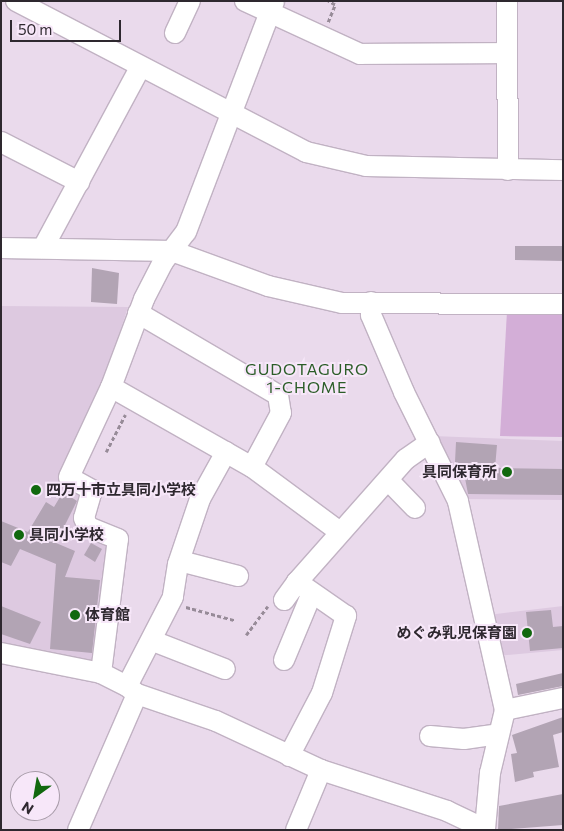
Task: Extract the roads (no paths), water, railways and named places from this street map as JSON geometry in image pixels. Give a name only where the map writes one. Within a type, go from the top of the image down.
[{"type":"street","points":[[16,1],[140,68],[306,152],[339,162],[508,170],[563,170]]},
{"type":"street","points":[[175,33],[190,1]]},
{"type":"street","points":[[245,1],[271,8],[322,37],[360,54],[507,53]]},
{"type":"street","points":[[507,1],[508,170]]},
{"type":"street","points":[[101,673],[118,540],[88,527],[84,518],[92,490],[69,477],[111,387],[138,313],[172,251],[186,232],[271,8]]},
{"type":"street","points":[[43,248],[140,68]]},
{"type":"street","points":[[1,142],[79,182]]},
{"type":"street","points":[[1,248],[172,251],[317,299],[371,302],[563,304]]},
{"type":"street","points":[[1,653],[101,673],[132,690],[216,721],[321,770],[448,810],[485,829],[499,734],[505,710],[473,585],[464,521],[371,314],[371,302]]},
{"type":"street","points":[[138,313],[278,395],[281,413],[252,467]]},
{"type":"street","points":[[111,387],[252,467],[290,483],[340,532]]},
{"type":"street","points":[[284,600],[296,582],[340,532],[390,482],[406,460],[430,442]]},
{"type":"street","points":[[78,830],[132,690],[172,600],[180,561],[200,498],[226,452]]},
{"type":"street","points":[[390,482],[415,508]]},
{"type":"street","points":[[180,561],[238,576]]},
{"type":"street","points":[[289,756],[322,693],[346,616],[311,595],[296,582]]},
{"type":"street","points":[[284,660],[311,595]]},
{"type":"street","points":[[153,641],[225,669]]},
{"type":"street","points":[[505,710],[563,698]]},
{"type":"street","points":[[430,736],[464,739],[499,734]]},
{"type":"street","points":[[296,830],[321,770]]},
{"type":"place","name":"具同保育所","points":[[507,472]]},
{"type":"place","name":"四万十市立具同小学校","points":[[36,490]]},
{"type":"place","name":"具同小学校","points":[[19,535]]},
{"type":"place","name":"体育館","points":[[75,615]]},
{"type":"place","name":"めぐみ乳児保育園","points":[[527,633]]},
{"type":"district","name":"GUDOTAGURO 1-CHOME","points":[[307,378]]}]
